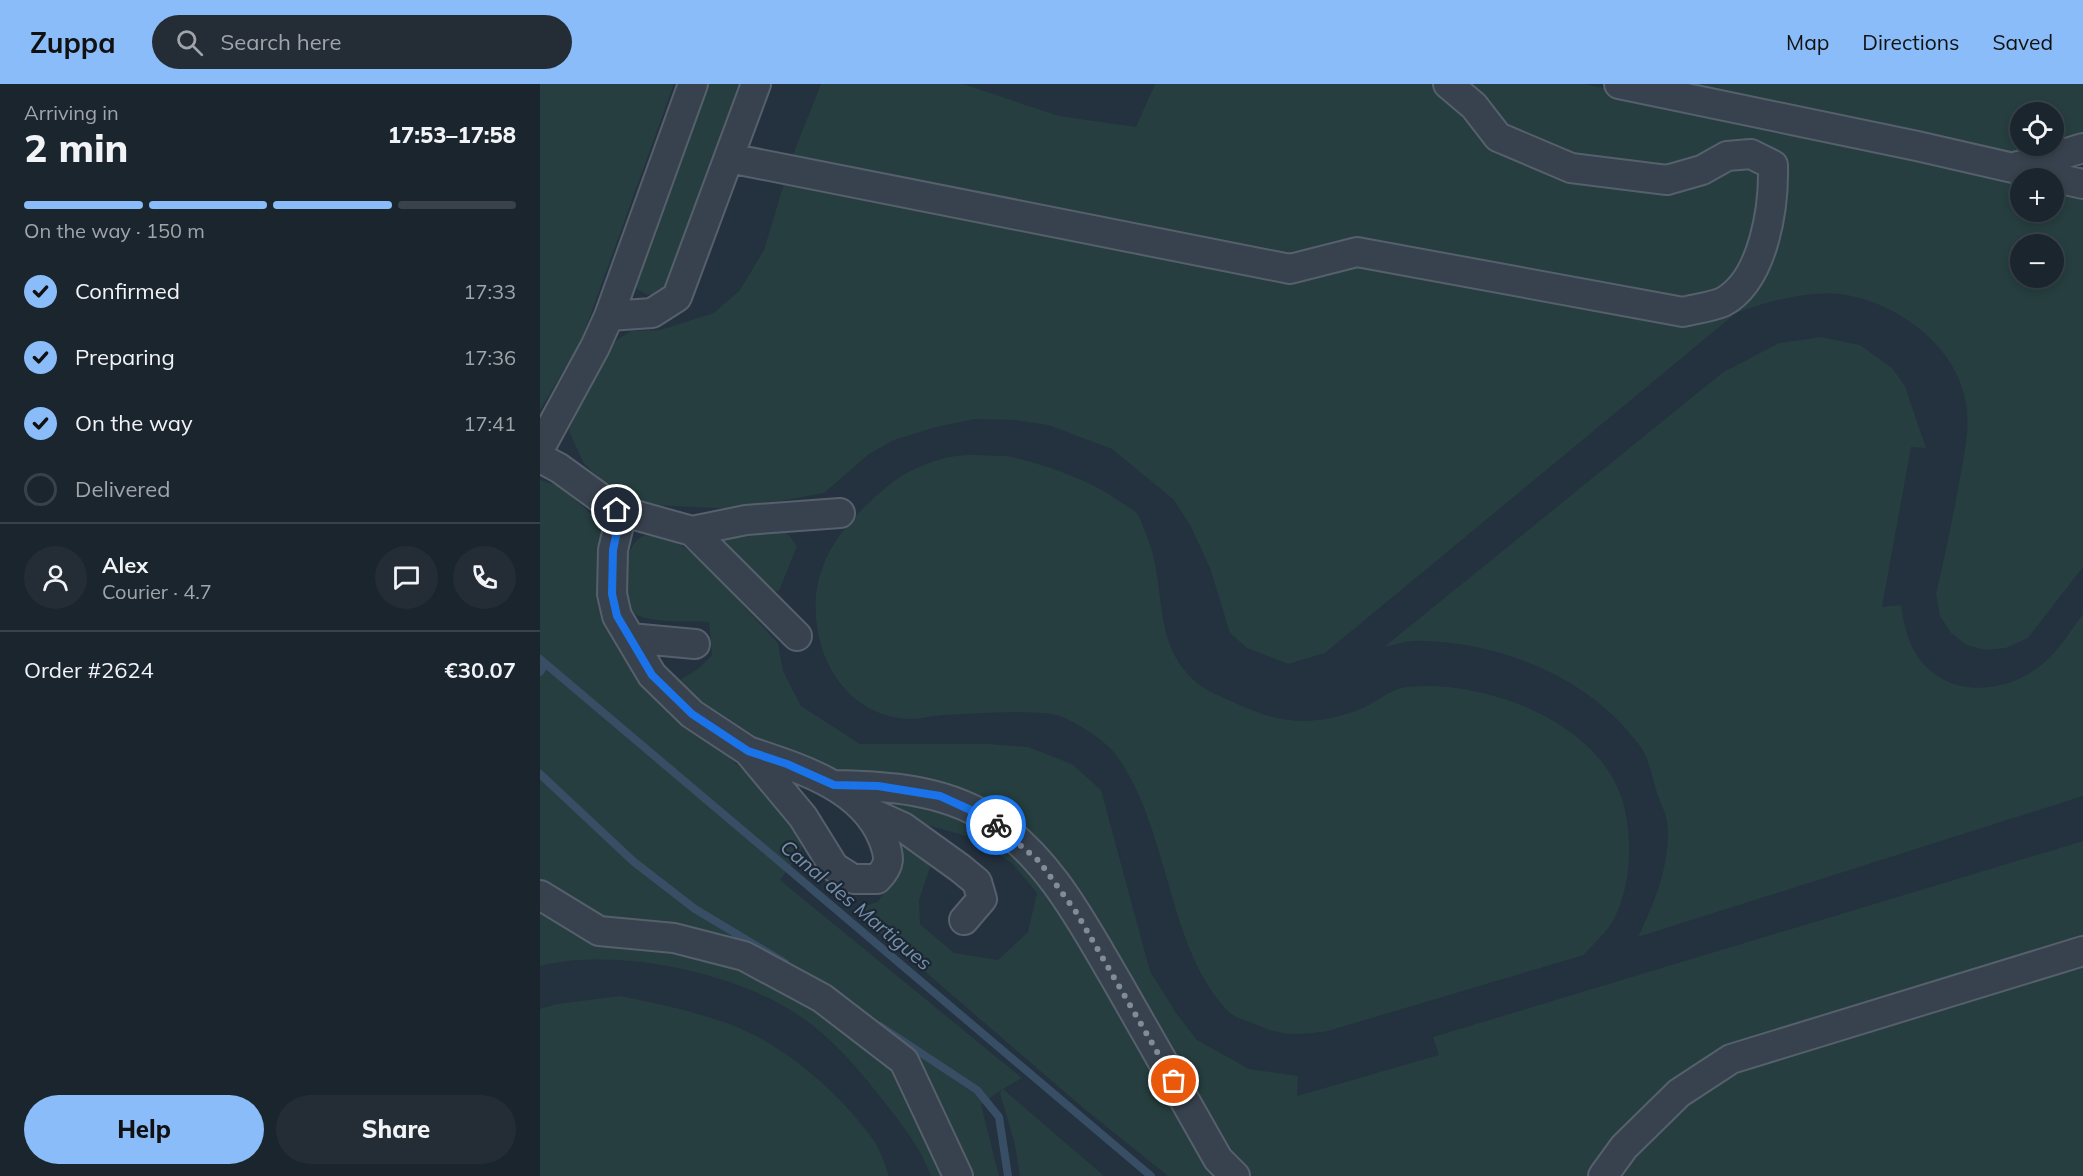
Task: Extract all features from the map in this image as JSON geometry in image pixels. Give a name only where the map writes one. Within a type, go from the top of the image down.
[{"type":"lane","points":[[540,448],[595,347],[609,316],[693,84]]},
{"type":"lane","points":[[609,316],[652,313],[677,297],[756,84]]},
{"type":"lane","points":[[729,158],[1290,269],[1357,252],[1683,312],[1722,302],[1744,287],[1759,254],[1770,218],[1773,165],[1751,154],[1727,156],[1702,170],[1667,180],[1570,168],[1498,137],[1474,106],[1448,84]]},
{"type":"lane","points":[[1619,84],[2083,184]]},
{"type":"lane","points":[[2007,166],[2028,165],[2083,148]]},
{"type":"lane","points":[[540,458],[621,512],[692,531],[746,520],[840,513]]},
{"type":"lane","points":[[621,512],[613,550],[612,594],[617,616],[652,675],[684,706],[748,751],[802,817],[834,867],[853,879],[877,879],[888,867],[890,855],[877,823],[865,810],[834,785],[787,764],[748,751]]},
{"type":"lane","points":[[692,531],[797,636]]},
{"type":"lane","points":[[630,638],[695,644]]},
{"type":"lane","points":[[834,785],[878,786],[940,796],[988,818],[1039,861],[1076,912],[1218,1159],[1235,1176]]},
{"type":"lane","points":[[865,810],[903,827],[977,882],[982,900],[964,920]]},
{"type":"lane","points":[[540,895],[599,931],[674,938],[744,956],[822,998],[904,1061],[958,1176]]},
{"type":"lane","points":[[1603,1176],[1624,1147],[1679,1093],[1731,1059],[2083,951]]},
{"type":"green space","points":[[540,84],[674,84],[581,341],[540,410]]},
{"type":"green space","points":[[701,84],[740,84],[667,282],[660,293],[647,295],[635,288],[634,272]]},
{"type":"green space","points":[[821,84],[963,84],[1059,116],[1136,127],[1155,84],[1584,84],[1803,129],[2010,177],[2010,222],[2064,222],[2064,188],[2083,191],[2083,567],[2028,638],[2006,648],[1985,650],[1967,645],[1951,633],[1940,616],[1936,594],[1966,444],[1967,410],[1963,390],[1955,371],[1943,353],[1913,324],[1875,303],[1856,297],[1826,293],[1795,296],[1736,313],[1325,653],[1288,664],[1247,648],[1230,633],[1210,568],[1190,525],[1173,499],[1112,449],[1048,425],[1015,420],[975,419],[936,427],[894,440],[869,454],[824,493],[735,509],[652,505],[615,492],[584,464],[569,431],[578,407],[612,343],[631,331],[660,330],[714,313],[740,290],[764,250],[792,157]]},
{"type":"green space","points":[[1670,84],[2083,84],[2083,135],[2064,144],[2064,102],[2010,102],[2010,155],[2001,156]]},
{"type":"green space","points":[[1821,337],[1860,345],[1892,368],[1905,386],[1926,448],[1911,447],[1882,607],[1901,605],[1910,642],[1921,661],[1935,674],[1951,683],[1985,688],[2003,685],[2035,670],[2049,658],[2083,614],[2083,796],[1638,937],[1656,896],[1664,867],[1667,852],[1667,823],[1646,756],[1620,722],[1570,683],[1542,668],[1512,657],[1482,648],[1451,643],[1416,641],[1384,647],[1722,373],[1779,343]]},
{"type":"green space","points":[[957,456],[1008,456],[1081,480],[1108,494],[1137,514],[1152,552],[1162,615],[1174,654],[1186,672],[1204,688],[1214,693],[1264,714],[1308,721],[1340,716],[1358,710],[1401,688],[1439,686],[1473,691],[1508,700],[1541,714],[1572,733],[1597,756],[1616,784],[1626,815],[1629,855],[1626,883],[1619,909],[1607,930],[1584,955],[1328,1031],[1287,1034],[1259,1026],[1231,1013],[1209,986],[1193,956],[1180,923],[1148,817],[1134,784],[1116,755],[1105,743],[1074,723],[1051,714],[986,713],[909,719],[880,713],[851,695],[839,682],[823,651],[816,617],[816,596],[820,577],[835,542],[860,512],[895,480],[926,464]]},
{"type":"green space","points":[[540,480],[555,485],[572,497],[590,513],[600,530],[617,639],[659,701],[683,718],[788,808],[805,838],[799,855],[780,880],[1022,1078],[1003,1089],[1104,1176],[1020,1176],[1015,1145],[1000,1093],[1002,1089],[981,1105],[999,1176],[931,1176],[911,1138],[864,1076],[815,1027],[787,1008],[731,983],[667,966],[634,961],[601,960],[569,961],[540,966]]},
{"type":"green space","points":[[779,529],[789,535],[797,546],[779,591],[768,591],[748,573],[715,533]]},
{"type":"green space","points":[[664,532],[702,561],[778,643],[783,671],[801,706],[860,744],[988,744],[1028,747],[1072,764],[1101,790],[1150,971],[1176,1013],[1197,1040],[1249,1069],[1298,1076],[1297,1096],[1439,1055],[1433,1037],[2083,841],[2083,940],[1721,1052],[1679,1076],[1650,1103],[1589,1176],[1168,1176],[1082,1107],[857,913],[861,907],[878,902],[893,876],[900,844],[932,862],[919,900],[920,924],[954,953],[998,960],[1028,932],[1037,893],[1012,863],[973,838],[889,814],[757,743],[706,710],[675,683],[698,669],[712,655],[709,622],[680,622],[639,616],[626,605],[622,583],[631,548],[645,535]]},
{"type":"green space","points":[[2083,960],[2083,1176],[1610,1176],[1624,1155],[1734,1066]]},
{"type":"green space","points":[[620,996],[727,1023],[749,1032],[790,1057],[828,1088],[861,1123],[875,1142],[889,1176],[540,1176],[540,1009],[557,1004]]},
{"type":"waterway","name":"Canal des Martigues","points":[[540,659],[1151,1176]]},
{"type":"waterway","points":[[540,672],[545,664]]},
{"type":"waterway","points":[[540,774],[634,862],[695,909],[785,963]]},
{"type":"waterway","points":[[880,1026],[977,1090],[999,1117],[1008,1176]]},
{"type":"way so far","points":[[996,825],[1039,861],[1076,912],[1174,1081]]},
{"type":"route","points":[[617,510],[621,512],[613,550],[612,594],[617,616],[652,675],[692,714],[748,751],[787,764],[834,785],[878,786],[940,796],[988,818],[996,825]]}]
